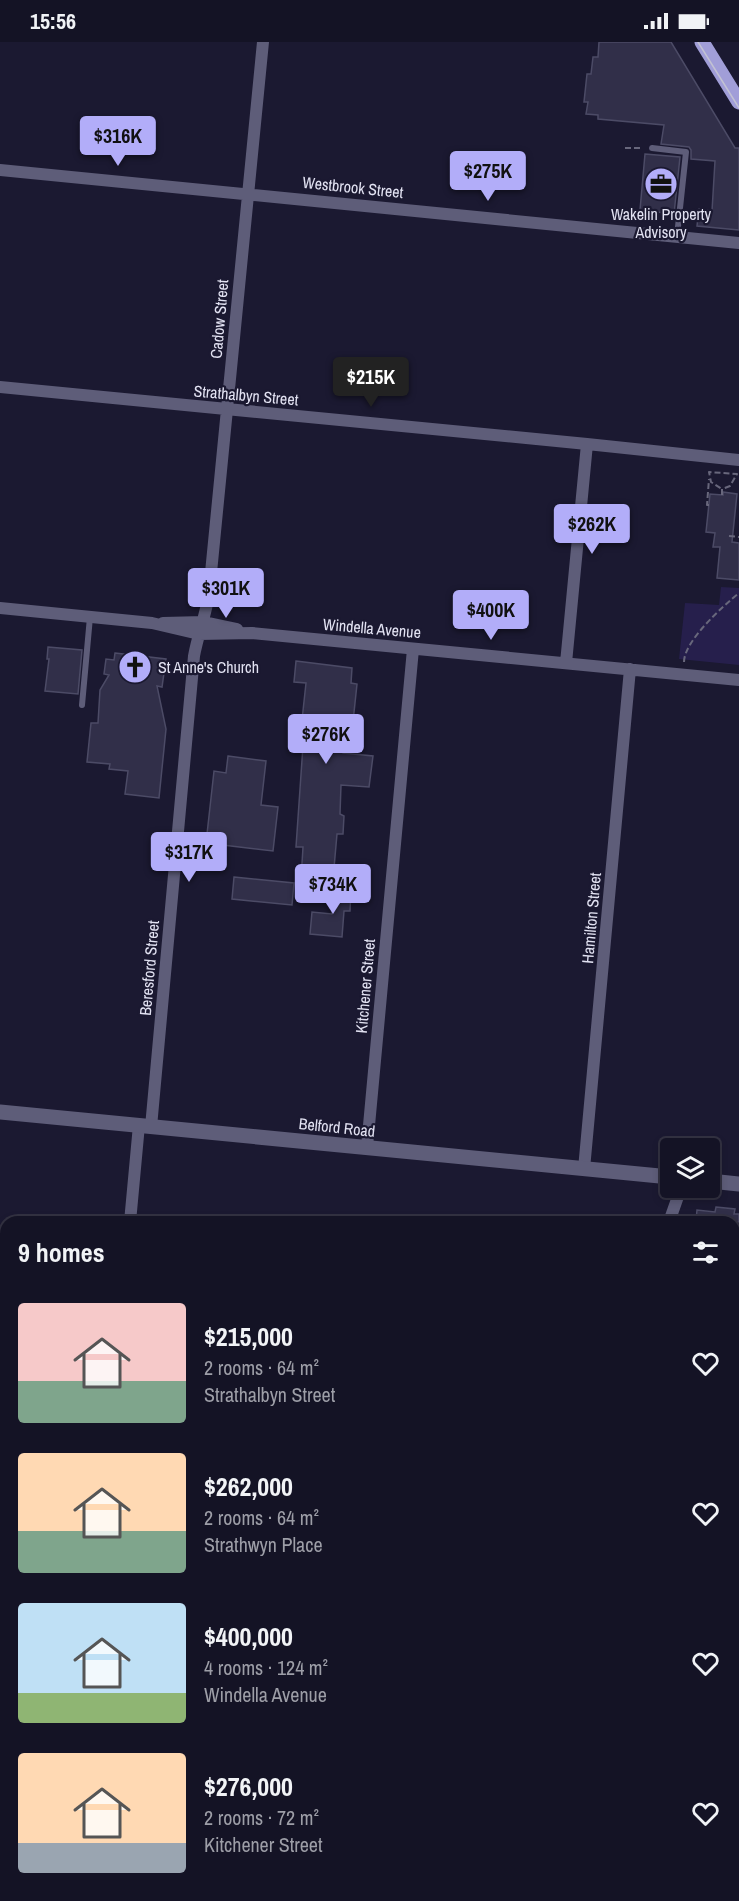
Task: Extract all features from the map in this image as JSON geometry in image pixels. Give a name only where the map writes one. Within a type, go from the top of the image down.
[{"type":"main road","points":[[702,42],[739,102]]},
{"type":"street","name":"Cadow Street","points":[[200,634],[210,593],[262,42]]},
{"type":"street","name":"Westbrook Street","points":[[0,170],[739,243]]},
{"type":"street","name":"Strathalbyn Street","points":[[0,387],[739,460]]},
{"type":"street","points":[[566,663],[587,444]]},
{"type":"street","name":"Windella Avenue","points":[[0,608],[152,623],[200,634],[252,633],[739,680]]},
{"type":"street","name":"Windella Avenue","points":[[152,623],[204,622],[252,633]]},
{"type":"street","name":"Beresford Street","points":[[131,1216],[145,1126],[194,656],[200,634]]},
{"type":"street","name":"Kitchener Street","points":[[367,1148],[413,649]]},
{"type":"street","name":"Hamilton Street","points":[[584,1169],[630,669]]},
{"type":"street","name":"Belford Road","points":[[0,1112],[660,1176]]},
{"type":"street","points":[[720,1182],[739,1184]]},
{"type":"street","points":[[671,1216],[677,1198]]},
{"type":"lane","points":[[652,148],[686,152],[677,236]]},
{"type":"lane","points":[[82,705],[90,616]]},
{"type":"path","points":[[625,148],[652,148]]},
{"type":"path","points":[[709,505],[706,505],[709,472],[738,475]]},
{"type":"path","points":[[710,478],[714,485],[723,489],[730,486],[738,475]]},
{"type":"path","points":[[722,495],[723,489]]},
{"type":"path","points":[[729,536],[739,537]]},
{"type":"path","points":[[684,662],[684,656],[695,638],[724,605],[739,594]]},
{"type":"shaded area","points":[[721,587],[739,588],[739,665],[679,659],[685,603],[719,605]]},
{"type":"building","points":[[599,42],[671,42],[735,148],[739,148],[739,230],[697,226],[699,209],[712,211],[715,161],[691,159],[689,147],[661,144],[664,125],[598,119],[598,115],[586,114],[588,102],[584,102],[587,74],[591,74],[593,57],[598,57]]},
{"type":"building","name":"Wakelin Property Advisory","points":[[645,154],[680,157],[674,214],[640,210]]},
{"type":"building","points":[[723,492],[737,494],[732,542],[739,543],[739,580],[717,578],[720,547],[713,547],[715,533],[706,532],[710,494],[723,495]]},
{"type":"building","points":[[48,647],[82,650],[78,694],[45,691],[49,659],[47,659]]},
{"type":"building","points":[[115,653],[166,659],[162,687],[157,686],[166,729],[159,798],[125,794],[128,771],[109,769],[110,764],[87,762],[91,723],[98,723],[100,690],[109,675],[104,674],[106,659],[114,660]]},
{"type":"building","points":[[296,661],[352,668],[351,683],[357,684],[352,731],[345,732],[343,753],[373,756],[369,787],[341,785],[340,814],[344,816],[343,834],[337,834],[334,868],[338,868],[337,883],[301,880],[303,847],[296,847],[304,731],[292,730],[293,719],[302,720],[306,683],[294,682]]},
{"type":"building","points":[[228,756],[266,761],[261,805],[278,807],[273,851],[206,843],[214,771],[226,773]]},
{"type":"building","points":[[234,877],[294,883],[292,905],[232,899]]},
{"type":"building","points":[[334,887],[351,888],[350,911],[344,911],[342,937],[310,934],[312,912],[332,914]]},
{"type":"building","points":[[716,1207],[735,1209],[734,1214],[739,1214],[739,1216],[696,1216],[697,1210],[715,1212]]},
{"type":"tram line","points":[[698,42],[739,108]]},
{"type":"place","name":"Wakelin Property Advisory","points":[[661,184]]},
{"type":"place","name":"St Anne's Church","points":[[135,667]]}]
